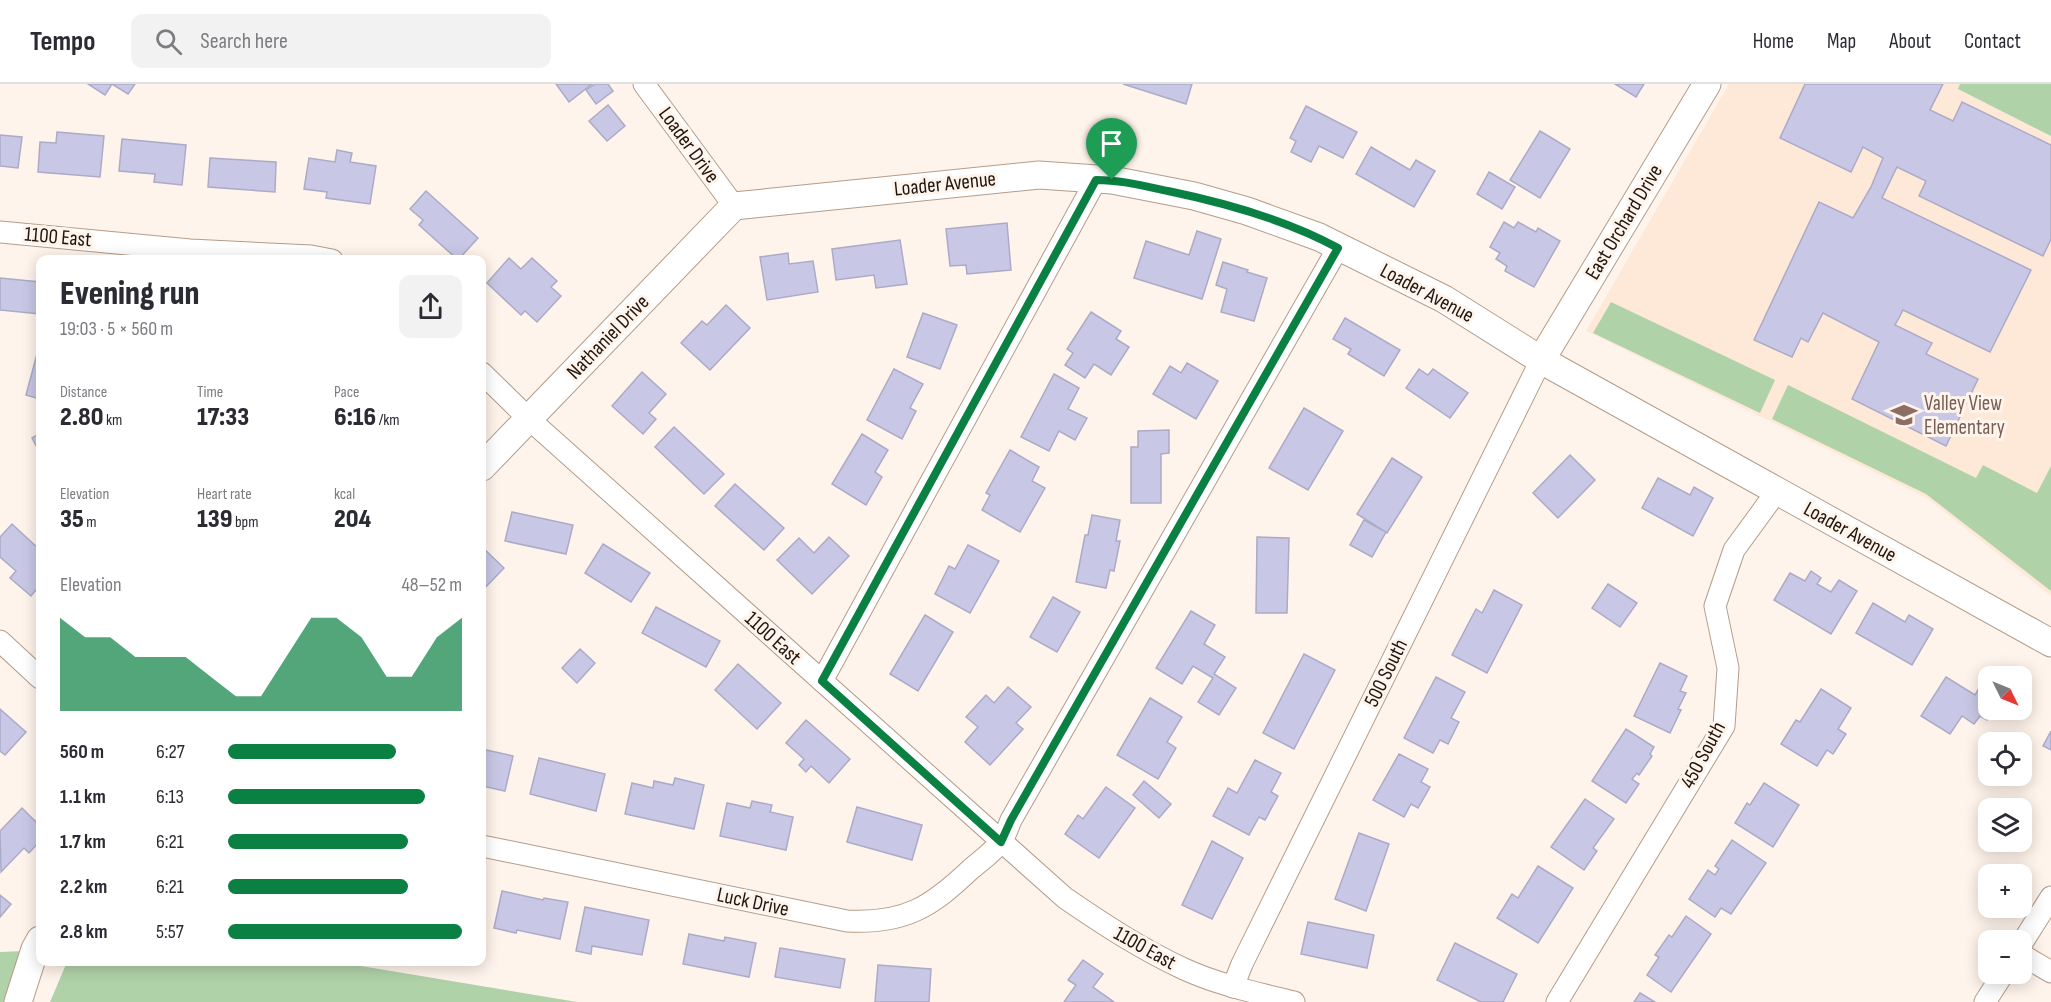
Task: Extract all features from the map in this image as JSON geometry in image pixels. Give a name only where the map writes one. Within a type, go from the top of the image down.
[{"type":"street","name":"Loader Drive","points":[[644,84],[734,206]]},
{"type":"street","name":"East Orchard Drive","points":[[1541,360],[1707,84]]},
{"type":"street","name":"Loader Avenue","points":[[734,206],[1039,175],[1132,183],[1194,196],[1247,211],[1319,237],[1444,299],[1541,360],[2051,644]]},
{"type":"street","points":[[822,681],[1096,180]]},
{"type":"street","name":"Nathaniel Drive","points":[[486,463],[734,206]]},
{"type":"street","name":"1100 East","points":[[0,232],[190,255]]},
{"type":"street","points":[[1001,842],[1011,820],[1338,248]]},
{"type":"street","name":"500 South","points":[[1233,987],[1242,964],[1541,360]]},
{"type":"street","name":"1100 East","points":[[486,378],[529,419],[1065,898],[1118,934],[1185,970],[1233,987],[1294,1002]]},
{"type":"street","name":"450 South","points":[[1557,1002],[1724,726],[1728,668],[1715,606],[1734,550],[1777,491]]},
{"type":"street","points":[[0,641],[36,674]]},
{"type":"street","name":"Luck Drive","points":[[486,847],[836,919],[865,922],[915,911],[942,897],[1001,842]]},
{"type":"street","points":[[2030,930],[2051,897]]},
{"type":"street","points":[[18,1002],[36,947]]},
{"type":"street","points":[[2032,961],[2051,972]]},
{"type":"street","points":[[1985,1002],[1997,984]]},
{"type":"shaded area","name":"Valley View Elementary","points":[[1729,84],[2051,84],[2051,596],[1927,498],[1586,331]]},
{"type":"green space","points":[[1960,84],[2051,84],[2051,136],[1958,89]]},
{"type":"green space","points":[[1611,302],[1775,380],[1760,413],[1593,333]]},
{"type":"green space","points":[[1788,385],[1976,478],[1983,465],[2037,493],[2051,466],[2051,591],[1926,494],[1772,419]]},
{"type":"green space","points":[[24,951],[9,1002],[0,1002],[0,952]]},
{"type":"green space","points":[[65,966],[361,966],[577,1002],[50,1002]]},
{"type":"building","points":[[88,84],[112,84],[105,95]]},
{"type":"building","points":[[112,84],[135,84],[128,94]]},
{"type":"building","points":[[556,84],[592,84],[569,102]]},
{"type":"building","points":[[595,84],[608,84],[613,91],[596,104],[586,90]]},
{"type":"building","points":[[1123,84],[1192,84],[1186,104]]},
{"type":"building","points":[[1615,84],[1644,84],[1636,97]]},
{"type":"building","points":[[1805,84],[1943,84],[1930,110],[1953,121],[1962,102],[2051,145],[2051,239],[2043,256],[1919,196],[1926,181],[1897,167],[1882,198],[2031,270],[1990,352],[1903,310],[1895,325],[1932,343],[1926,354],[1978,379],[1946,446],[1852,399],[1879,342],[1823,313],[1808,342],[1801,338],[1792,357],[1754,340],[1819,202],[1853,218],[1871,187],[1883,158],[1863,147],[1851,172],[1780,138]]},
{"type":"building","points":[[608,105],[625,126],[607,141],[589,121]]},
{"type":"building","points":[[1306,106],[1357,132],[1343,158],[1319,146],[1311,162],[1291,152],[1296,141],[1290,138]]},
{"type":"building","points":[[1540,131],[1570,149],[1540,198],[1510,180]]},
{"type":"building","points":[[57,132],[104,136],[100,177],[38,172],[40,142],[56,143]]},
{"type":"building","points":[[0,135],[22,137],[18,168],[0,166]]},
{"type":"building","points":[[122,139],[186,145],[182,185],[154,182],[155,174],[119,171]]},
{"type":"building","points":[[1371,147],[1410,170],[1416,160],[1435,171],[1414,207],[1356,174]]},
{"type":"building","points":[[337,150],[352,153],[350,162],[376,166],[370,204],[326,198],[327,192],[304,189],[309,158],[335,162]]},
{"type":"building","points":[[210,158],[276,162],[275,192],[208,187]]},
{"type":"building","points":[[1489,172],[1515,187],[1502,209],[1477,194]]},
{"type":"building","points":[[426,191],[478,238],[463,255],[452,255],[419,225],[423,220],[410,209]]},
{"type":"building","points":[[1504,222],[1514,228],[1518,222],[1536,232],[1538,228],[1560,241],[1534,287],[1505,271],[1507,266],[1496,259],[1500,253],[1490,247]]},
{"type":"building","points":[[1007,223],[1011,270],[967,274],[966,265],[950,266],[946,229]]},
{"type":"building","points":[[1197,231],[1221,239],[1202,299],[1134,278],[1146,241],[1189,255]]},
{"type":"building","points":[[900,240],[907,284],[876,288],[874,275],[836,280],[832,249]]},
{"type":"building","points":[[788,253],[789,264],[813,261],[818,292],[767,300],[760,257]]},
{"type":"building","points":[[509,258],[521,269],[532,258],[557,281],[551,287],[561,296],[537,322],[525,311],[521,315],[487,283]]},
{"type":"building","points":[[1223,262],[1267,278],[1254,321],[1221,312],[1227,289],[1216,285]]},
{"type":"building","points":[[0,278],[36,282],[36,314],[0,310]]},
{"type":"building","points":[[726,305],[750,328],[710,370],[681,343],[702,321],[707,325]]},
{"type":"building","points":[[1091,312],[1121,331],[1116,339],[1129,347],[1111,375],[1094,364],[1085,378],[1065,365],[1073,353],[1067,349]]},
{"type":"building","points":[[923,313],[957,325],[940,369],[907,357]]},
{"type":"building","points":[[1345,318],[1400,350],[1384,376],[1348,354],[1351,349],[1333,339]]},
{"type":"building","points":[[36,358],[36,398],[26,395]]},
{"type":"building","points":[[1187,363],[1218,381],[1196,419],[1153,394],[1170,366],[1181,373]]},
{"type":"building","points":[[894,369],[923,384],[910,408],[916,411],[902,439],[867,420]]},
{"type":"building","points":[[1419,369],[1428,375],[1433,369],[1468,393],[1450,418],[1406,388]]},
{"type":"building","points":[[642,372],[666,394],[649,413],[656,419],[643,434],[612,406]]},
{"type":"building","points":[[1054,374],[1079,388],[1068,409],[1087,418],[1075,440],[1059,431],[1049,451],[1021,437]]},
{"type":"building","points":[[1304,408],[1343,431],[1308,490],[1269,468]]},
{"type":"building","points":[[674,427],[724,474],[704,494],[655,447]]},
{"type":"building","points":[[1169,430],[1169,453],[1161,454],[1161,503],[1131,503],[1131,447],[1138,447],[1138,431]]},
{"type":"building","points":[[862,434],[888,450],[875,472],[882,477],[866,505],[832,484]]},
{"type":"building","points":[[1010,450],[1039,467],[1032,481],[1045,488],[1020,532],[982,510],[990,495],[986,493]]},
{"type":"building","points":[[1570,455],[1595,480],[1558,518],[1533,493]]},
{"type":"building","points":[[1392,458],[1422,477],[1387,533],[1357,514]]},
{"type":"building","points":[[1658,478],[1690,495],[1694,487],[1713,498],[1693,536],[1642,508]]},
{"type":"building","points":[[735,484],[784,528],[764,550],[715,506]]},
{"type":"building","points":[[512,512],[573,525],[566,554],[505,541]]},
{"type":"building","points":[[1092,515],[1120,520],[1116,541],[1120,541],[1114,571],[1110,570],[1106,588],[1076,582],[1085,535],[1088,535]]},
{"type":"building","points":[[1364,520],[1386,532],[1372,557],[1350,545]]},
{"type":"building","points":[[12,524],[36,546],[36,590],[31,596],[10,578],[16,571],[0,557],[0,537]]},
{"type":"building","points":[[829,537],[849,556],[812,594],[777,560],[799,538],[814,553]]},
{"type":"building","points":[[1257,537],[1289,538],[1287,613],[1256,613]]},
{"type":"building","points":[[603,544],[650,573],[631,602],[585,573]]},
{"type":"building","points":[[968,545],[999,561],[970,613],[935,594],[949,566],[955,569]]},
{"type":"building","points":[[486,551],[504,568],[486,587]]},
{"type":"building","points":[[1811,571],[1821,578],[1817,584],[1831,592],[1839,580],[1857,591],[1831,634],[1774,600],[1790,573],[1805,581]]},
{"type":"building","points":[[1608,584],[1637,603],[1620,627],[1592,608]]},
{"type":"building","points":[[1494,590],[1522,605],[1487,673],[1452,655],[1476,609],[1482,613]]},
{"type":"building","points":[[1053,597],[1080,612],[1057,652],[1030,637]]},
{"type":"building","points":[[1873,603],[1905,622],[1909,615],[1933,629],[1912,665],[1856,633]]},
{"type":"building","points":[[656,607],[720,641],[706,667],[642,633]]},
{"type":"building","points":[[1191,611],[1215,625],[1204,644],[1225,657],[1214,674],[1236,688],[1219,715],[1198,702],[1213,678],[1193,666],[1182,684],[1156,668]]},
{"type":"building","points":[[925,615],[953,632],[918,691],[890,674]]},
{"type":"building","points":[[580,649],[595,663],[577,683],[562,668]]},
{"type":"building","points":[[1304,654],[1335,670],[1294,749],[1263,733]]},
{"type":"building","points":[[1660,663],[1687,676],[1680,691],[1686,693],[1678,709],[1681,710],[1670,733],[1634,716]]},
{"type":"building","points":[[738,664],[781,703],[757,729],[715,690]]},
{"type":"building","points":[[1436,677],[1465,692],[1451,718],[1459,722],[1448,744],[1440,740],[1433,753],[1404,738]]},
{"type":"building","points":[[1946,677],[1975,695],[1978,690],[1978,719],[1974,724],[1962,716],[1950,734],[1921,716]]},
{"type":"building","points":[[1008,687],[1031,707],[1016,723],[1023,729],[990,765],[965,742],[978,727],[966,717],[986,695],[994,703]]},
{"type":"building","points":[[1821,689],[1851,708],[1838,729],[1846,734],[1833,754],[1827,750],[1817,766],[1781,744],[1796,720],[1800,722]]},
{"type":"building","points":[[1150,698],[1182,717],[1167,742],[1176,748],[1158,779],[1117,755]]},
{"type":"building","points":[[0,709],[26,732],[5,755],[0,751]]},
{"type":"building","points":[[806,720],[850,759],[829,783],[811,766],[806,772],[799,765],[804,759],[786,743]]},
{"type":"building","points":[[1626,729],[1654,747],[1650,754],[1652,756],[1639,775],[1637,773],[1632,779],[1639,784],[1626,803],[1592,781]]},
{"type":"building","points":[[2051,731],[2051,750],[2043,746]]},
{"type":"building","points":[[486,750],[513,756],[505,791],[486,787]]},
{"type":"building","points":[[1399,754],[1428,769],[1421,782],[1430,787],[1418,808],[1411,804],[1404,817],[1373,800]]},
{"type":"building","points":[[539,758],[605,774],[596,811],[530,794]]},
{"type":"building","points":[[1255,760],[1281,773],[1271,792],[1278,796],[1265,820],[1259,817],[1249,835],[1213,816],[1228,788],[1237,793]]},
{"type":"building","points":[[675,778],[704,785],[694,829],[625,814],[632,783],[653,788],[654,781],[673,785]]},
{"type":"building","points":[[1144,781],[1171,804],[1159,818],[1133,795]]},
{"type":"building","points":[[1764,783],[1799,805],[1773,847],[1735,823],[1747,803],[1750,805]]},
{"type":"building","points":[[1106,787],[1135,808],[1099,858],[1065,834],[1078,815],[1083,819]]},
{"type":"building","points":[[1585,799],[1614,819],[1593,848],[1597,851],[1584,870],[1551,847]]},
{"type":"building","points":[[752,801],[772,805],[770,812],[793,817],[786,850],[720,836],[727,803],[750,808]]},
{"type":"building","points":[[857,807],[922,825],[912,860],[847,842]]},
{"type":"building","points":[[22,808],[36,822],[36,845],[29,853],[24,848],[1,872],[0,831]]},
{"type":"building","points":[[1359,833],[1389,844],[1366,911],[1335,899]]},
{"type":"building","points":[[1732,840],[1766,863],[1731,914],[1721,908],[1715,917],[1689,899],[1708,870],[1715,875],[1719,869],[1715,866]]},
{"type":"building","points":[[1212,841],[1243,858],[1212,919],[1182,905]]},
{"type":"building","points":[[1538,866],[1573,888],[1538,943],[1497,918],[1512,894],[1518,898]]},
{"type":"building","points":[[502,891],[543,900],[544,898],[568,902],[560,939],[517,930],[516,933],[494,928]]},
{"type":"building","points":[[0,895],[11,904],[0,917]]},
{"type":"building","points":[[585,907],[649,920],[642,955],[592,946],[591,954],[576,951]]},
{"type":"building","points":[[1686,916],[1711,934],[1671,992],[1647,975],[1659,957],[1655,955],[1669,935],[1672,937]]},
{"type":"building","points":[[1308,922],[1374,935],[1367,968],[1301,954]]},
{"type":"building","points":[[689,934],[724,941],[725,937],[756,943],[749,977],[683,964]]},
{"type":"building","points":[[1455,943],[1517,974],[1503,1002],[1481,1002],[1437,980]]},
{"type":"building","points":[[780,948],[845,959],[840,988],[775,977]]},
{"type":"building","points":[[1083,960],[1103,974],[1093,987],[1114,1002],[1064,1002],[1076,985],[1068,980]]},
{"type":"building","points":[[878,965],[931,969],[929,1002],[875,1002]]},
{"type":"building","points":[[1640,993],[1655,1002],[1634,1002]]},
{"type":"place","name":"Valley View Elementary","points":[[1904,415]]},
{"type":"route","points":[[1096,180],[1112,180],[1194,196],[1247,211],[1319,237],[1338,248],[1011,820],[1001,842],[822,681],[1096,180]]}]
